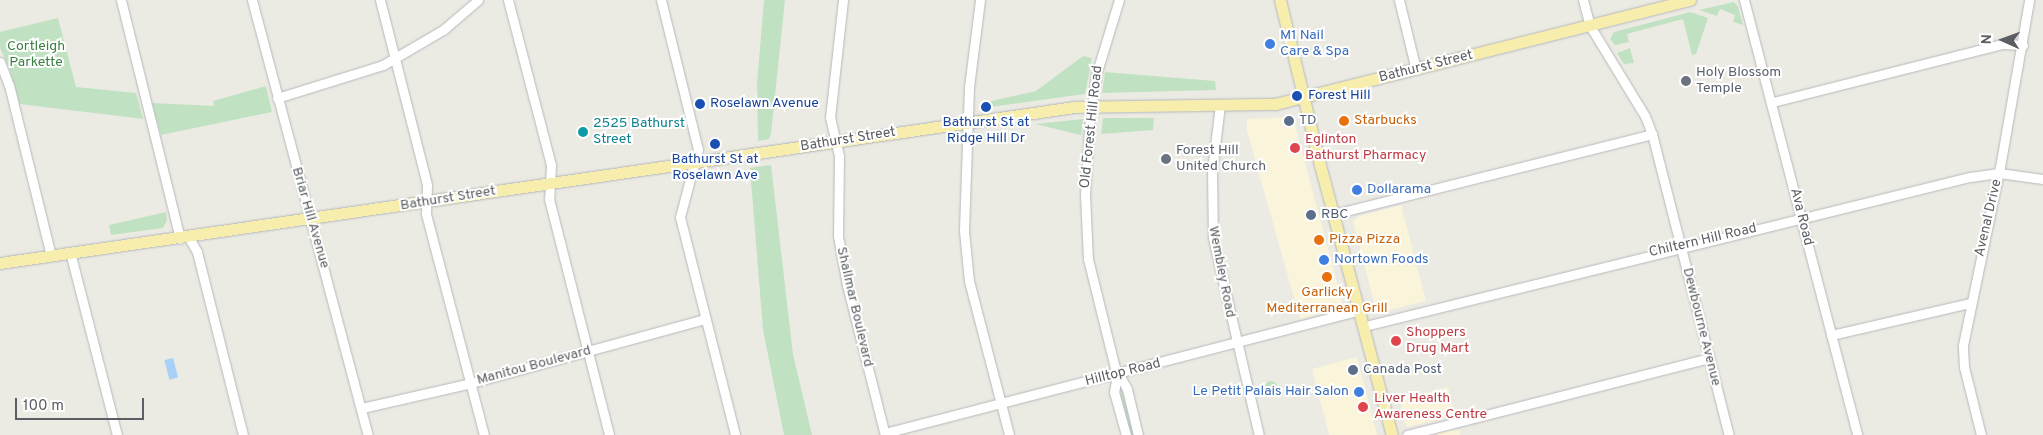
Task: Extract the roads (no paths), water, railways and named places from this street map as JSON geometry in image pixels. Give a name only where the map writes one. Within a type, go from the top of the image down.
[{"type":"main road","points":[[1280,0],[1392,435]]},
{"type":"main road","name":"Bathurst Street","points":[[0,263],[310,220],[551,182],[968,122],[1104,105],[1275,104],[1690,0]]},
{"type":"street","points":[[121,0],[185,238],[197,252],[242,435]]},
{"type":"street","name":"Briar Hill Avenue","points":[[252,0],[368,435]]},
{"type":"street","points":[[380,0],[427,185],[426,214],[484,435]]},
{"type":"street","points":[[277,98],[340,81],[395,58],[443,30],[478,0]]},
{"type":"street","points":[[508,0],[550,165],[549,199],[609,435]]},
{"type":"street","points":[[661,0],[698,148],[697,162],[680,217],[735,435]]},
{"type":"street","name":"Shallmar Boulevard","points":[[843,0],[830,117],[839,156],[837,216],[842,259],[885,434]]},
{"type":"street","points":[[980,0],[968,122],[963,203],[966,254],[969,281],[1009,435]]},
{"type":"street","name":"Old Forest Hill Road","points":[[1119,0],[1096,74],[1089,127],[1085,194],[1088,259],[1117,374],[1127,389],[1138,435]]},
{"type":"street","points":[[1398,0],[1416,70]]},
{"type":"street","name":"Dewbourne Avenue","points":[[1583,0],[1590,26],[1644,114],[1652,134],[1729,435]]},
{"type":"street","name":"Ava Road","points":[[1744,0],[1857,435]]},
{"type":"street","name":"Avenal Drive","points":[[1981,435],[1962,351],[1970,303],[1999,173],[2023,45],[2029,0]]},
{"type":"street","points":[[1772,102],[2003,44],[2023,45]]},
{"type":"street","points":[[0,62],[9,85],[51,256]]},
{"type":"street","name":"Wembley Road","points":[[1220,105],[1212,170],[1211,214],[1215,253],[1259,435]]},
{"type":"street","points":[[1334,214],[1652,134]]},
{"type":"street","name":"Chiltern Hill Road","points":[[1365,326],[1680,246],[1801,219],[1970,177],[1999,173],[2043,180]]},
{"type":"street","points":[[70,252],[117,435]]},
{"type":"street","points":[[1831,335],[1970,303]]},
{"type":"street","name":"Hilltop Road","points":[[885,434],[1361,310]]},
{"type":"street","name":"Manitou Boulevard","points":[[362,408],[471,383],[705,319]]},
{"type":"street","points":[[1407,435],[1709,358]]},
{"type":"street","name":"Old Forest Hill Road","points":[[1117,374],[1114,392],[1126,435]]},
{"type":"water","points":[[173,358],[178,377],[169,380],[164,360]]},
{"type":"place","name":"M1 Nail Care & Spa","points":[[1270,44]]},
{"type":"place","name":"Holy Blossom Temple","points":[[1686,81]]},
{"type":"place","name":"Forest Hill","points":[[1297,96]]},
{"type":"place","name":"Roselawn Avenue","points":[[700,104]]},
{"type":"place","name":"Bathurst St at Ridge Hill Dr","points":[[986,107]]},
{"type":"place","name":"TD","points":[[1289,121]]},
{"type":"place","name":"Starbucks","points":[[1344,121]]},
{"type":"place","name":"2525 Bathurst Street","points":[[583,132]]},
{"type":"place","name":"Bathurst St at Roselawn Ave","points":[[715,144]]},
{"type":"place","name":"Eglinton Bathurst Pharmacy","points":[[1295,148]]},
{"type":"place","name":"Forest Hill United Church","points":[[1166,159]]},
{"type":"place","name":"Dollarama","points":[[1357,190]]},
{"type":"place","name":"RBC","points":[[1311,215]]},
{"type":"place","name":"Pizza Pizza","points":[[1319,240]]},
{"type":"place","name":"Nortown Foods","points":[[1324,260]]},
{"type":"place","name":"Garlicky Mediterranean Grill","points":[[1327,277]]},
{"type":"place","name":"Shoppers Drug Mart","points":[[1396,341]]},
{"type":"place","name":"Canada Post","points":[[1353,370]]},
{"type":"place","name":"Le Petit Palais Hair Salon","points":[[1359,392]]},
{"type":"place","name":"Liver Health Awareness Centre","points":[[1363,407]]},
{"type":"park label","name":"Cortleigh Parkette","points":[[36,56]]}]
